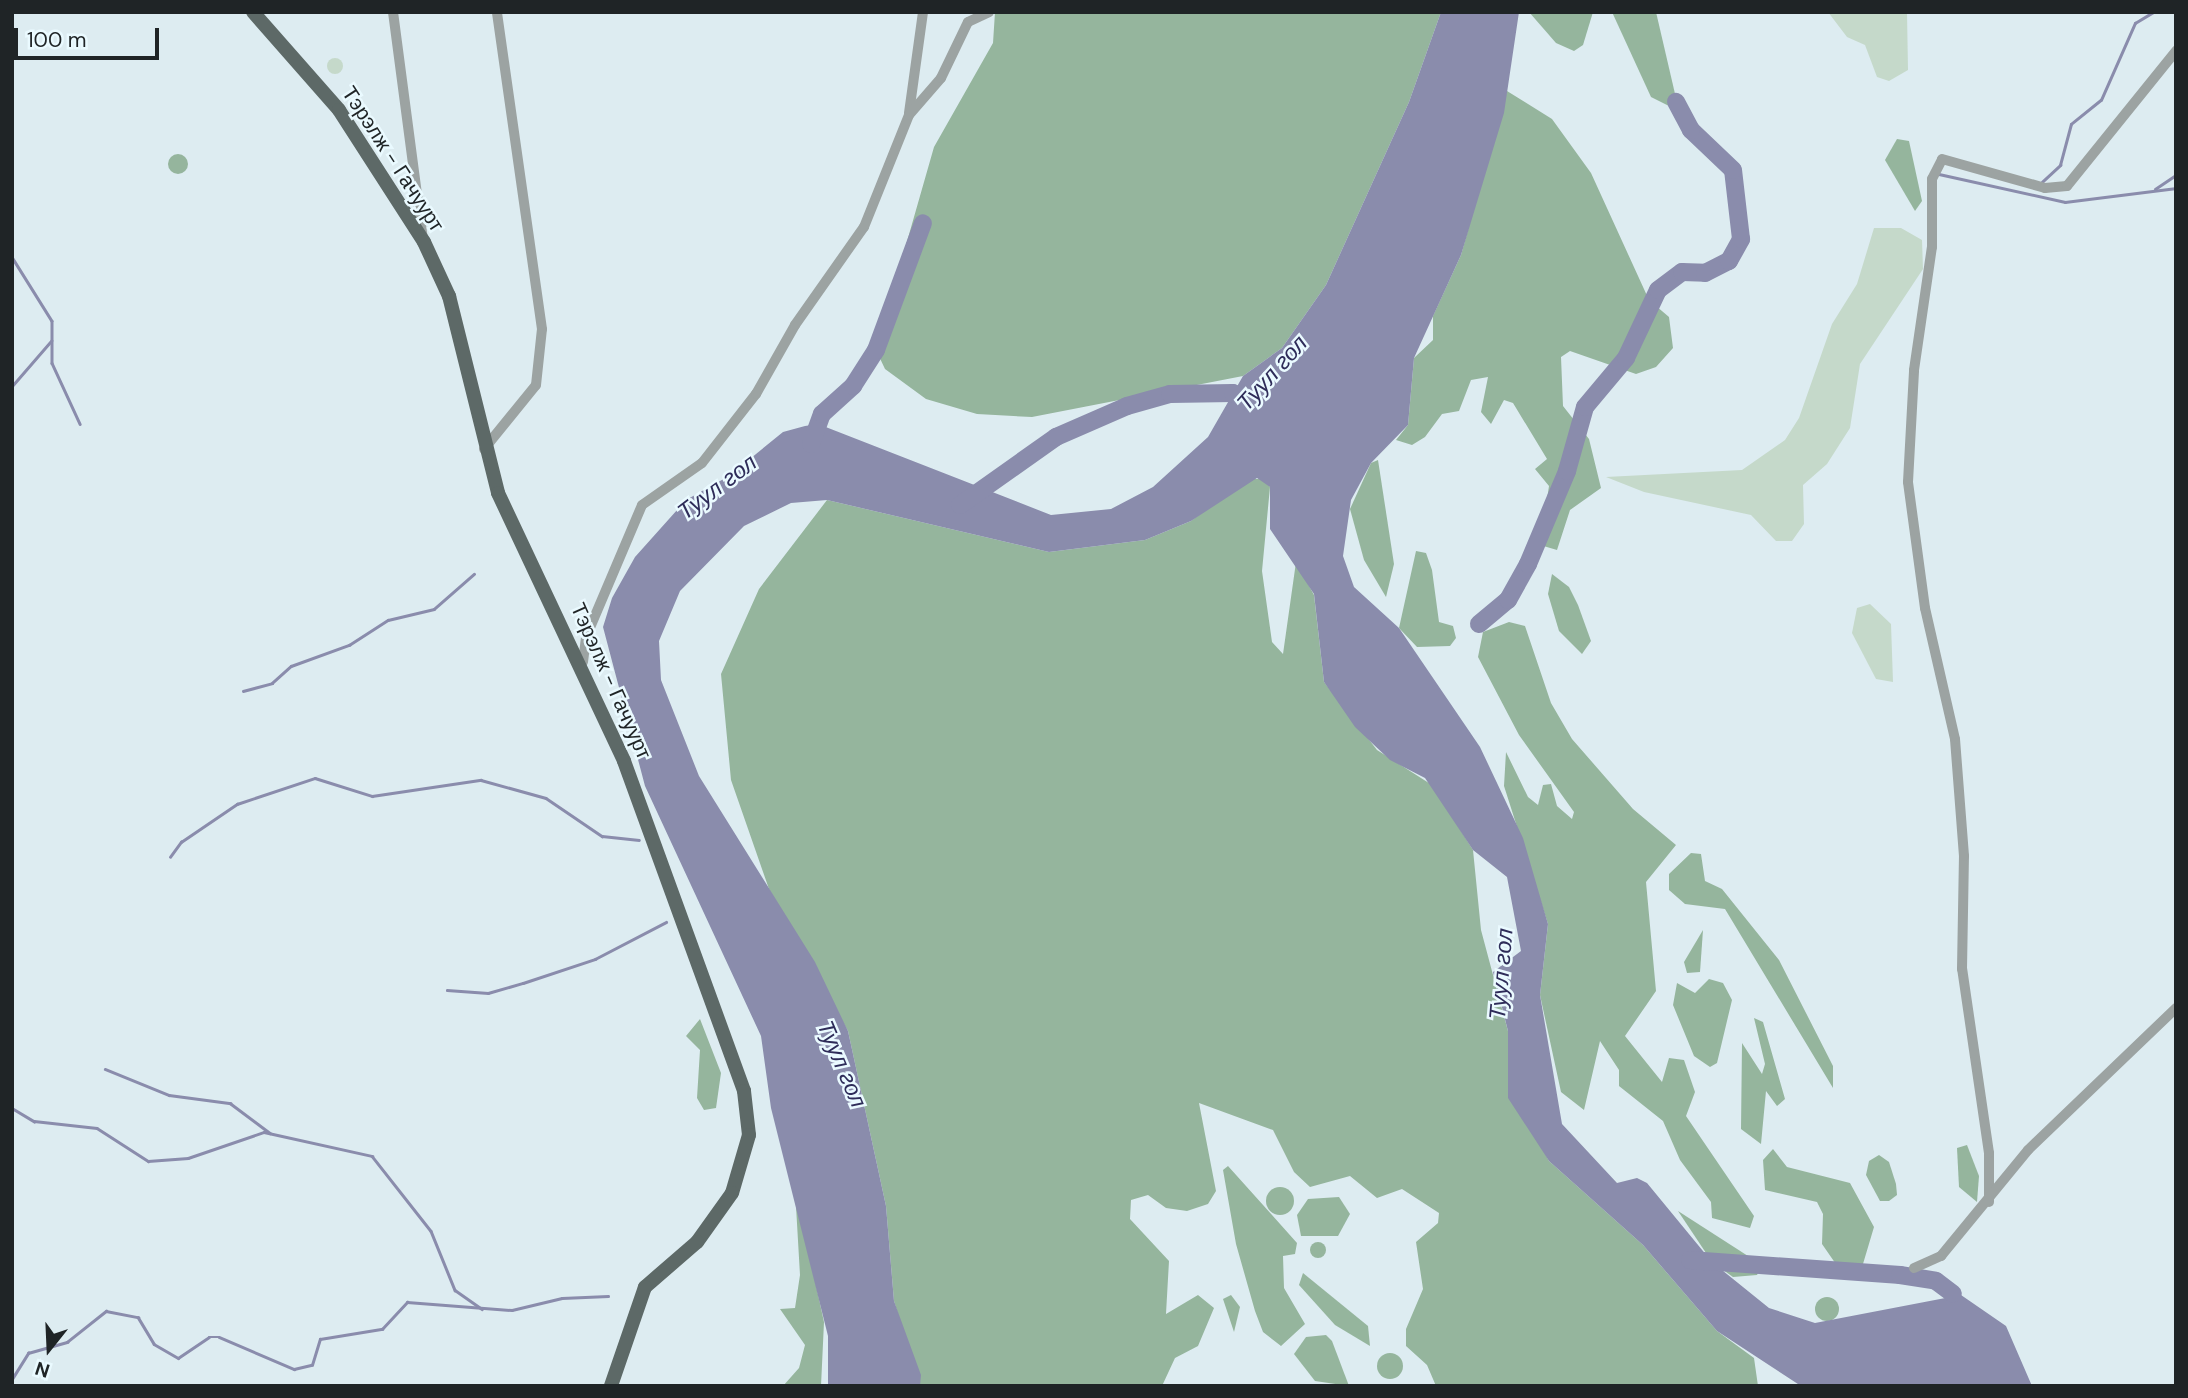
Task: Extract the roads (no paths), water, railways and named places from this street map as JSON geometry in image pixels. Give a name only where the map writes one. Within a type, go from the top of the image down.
[{"type":"main road","name":"Тэрэлж - Гачуурт","points":[[253,12],[339,110],[424,242],[457,318],[482,451],[583,662],[729,1037],[748,1116],[746,1149],[732,1192],[697,1242],[645,1287],[611,1386]]},
{"type":"street","points":[[393,12],[424,242]]},
{"type":"street","points":[[482,451],[519,414],[536,385],[542,329],[497,12]]},
{"type":"street","points":[[583,662],[586,637],[642,505],[702,463],[756,394],[795,325],[864,228],[909,115],[923,12]]},
{"type":"street","points":[[909,115],[941,78],[968,22],[989,12]]},
{"type":"street","points":[[1989,1202],[1989,1153],[1962,969],[1964,856],[1955,739],[1925,608],[1908,482],[1914,370],[1932,247],[1932,179],[1942,159],[2045,188],[2067,186],[2176,51]]},
{"type":"street","points":[[1914,1268],[1941,1256],[1989,1202],[2028,1150],[2176,1008]]},
{"type":"water","name":"Туул гол","points":[[1441,12],[1519,12],[1504,113],[1461,255],[1414,358],[1408,425],[1371,463],[1351,500],[1343,556],[1354,587],[1399,628],[1480,747],[1523,838],[1548,924],[1540,995],[1562,1124],[1617,1183],[1637,1178],[1647,1183],[1712,1262],[1769,1308],[1815,1323],[1961,1295],[2006,1326],[2032,1386],[1801,1386],[1717,1331],[1643,1245],[1549,1161],[1508,1098],[1508,1031],[1493,972],[1521,951],[1507,877],[1473,850],[1425,778],[1390,760],[1355,727],[1324,682],[1314,594],[1270,529],[1270,487],[1257,478],[1191,521],[1145,540],[1049,552],[827,500],[791,503],[744,526],[680,591],[659,641],[661,680],[699,776],[815,962],[848,1031],[886,1206],[894,1301],[921,1375],[920,1386],[828,1386],[828,1336],[771,1108],[761,1036],[645,786],[603,627],[612,598],[635,557],[686,500],[729,476],[783,432],[805,426],[818,424],[1051,515],[1111,509],[1153,487],[1208,437],[1243,376],[1282,348],[1326,285],[1409,102]]},
{"type":"waterway","points":[[2042,182],[2060,165],[2071,124],[2101,100],[2135,23],[2153,12]]},
{"type":"waterway","points":[[1479,624],[1508,600],[1528,564],[1567,471],[1585,407],[1626,358],[1658,290],[1682,272],[1705,273],[1729,261],[1741,239],[1733,170],[1691,130],[1676,102]]},
{"type":"waterway","points":[[1939,174],[2065,202],[2176,188]]},
{"type":"waterway","points":[[2155,189],[2176,175]]},
{"type":"waterway","points":[[811,444],[822,414],[853,386],[876,350],[923,223]]},
{"type":"waterway","points":[[12,257],[52,321],[52,363],[80,424]]},
{"type":"waterway","points":[[12,386],[51,341]]},
{"type":"waterway","name":"Туул гол","points":[[960,505],[1056,437],[1127,406],[1170,394],[1233,393],[1252,404]]},
{"type":"waterway","points":[[243,691],[272,683],[291,666],[349,645],[388,620],[434,609],[474,574]]},
{"type":"waterway","points":[[170,857],[181,842],[237,804],[315,778],[372,796],[481,780],[546,798],[602,836],[639,840]]},
{"type":"waterway","points":[[447,990],[488,993],[523,983],[595,959],[666,922]]},
{"type":"waterway","points":[[105,1069],[169,1095],[230,1103],[270,1133]]},
{"type":"waterway","points":[[12,1108],[34,1121],[97,1128],[148,1161],[188,1158],[264,1132],[372,1156],[431,1231],[455,1290],[482,1309]]},
{"type":"waterway","points":[[1690,1260],[1900,1275],[1936,1281],[1953,1294]]},
{"type":"waterway","points":[[12,1379],[28,1353],[67,1342],[106,1311],[138,1317],[154,1344],[178,1358],[209,1337],[219,1337],[294,1369],[312,1365],[320,1339],[382,1329],[407,1302],[512,1310],[562,1298],[608,1296]]}]
